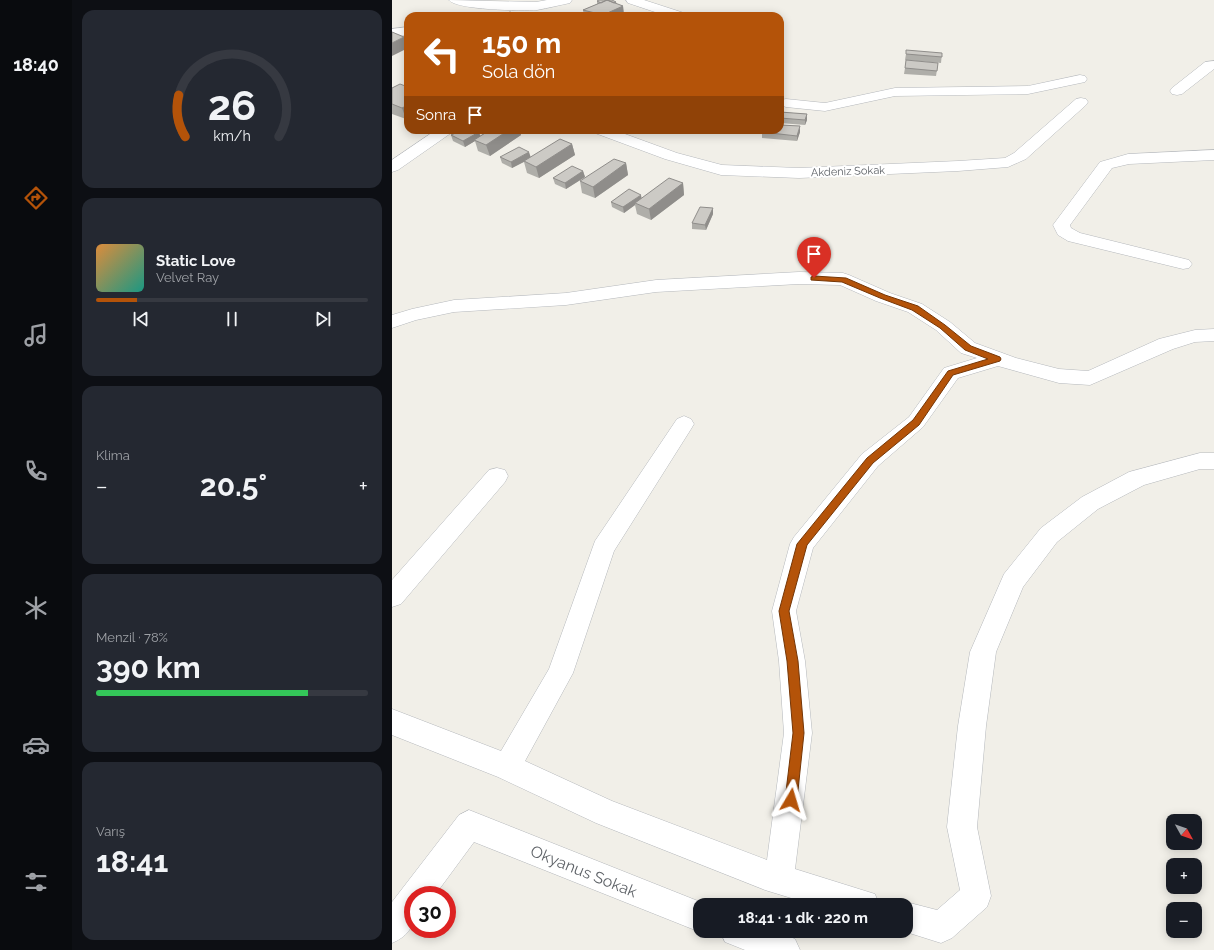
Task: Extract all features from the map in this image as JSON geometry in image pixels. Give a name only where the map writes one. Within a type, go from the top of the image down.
[{"type":"street","points":[[463,7],[536,6],[566,0]]},
{"type":"street","points":[[632,0],[667,12]]},
{"type":"street","points":[[392,33],[404,32]]},
{"type":"street","points":[[1177,92],[1210,65],[1214,65]]},
{"type":"street","points":[[786,103],[825,107],[895,92],[1028,90],[1080,79]]},
{"type":"street","name":"Akdeniz Sokak","points":[[611,134],[670,156],[721,170],[799,173],[958,166],[1008,162],[1020,156],[1068,100],[1028,90]]},
{"type":"street","points":[[392,167],[440,134]]},
{"type":"street","points":[[1183,264],[1074,237],[1064,231],[1061,225],[1106,165],[1128,159],[1214,155]]},
{"type":"street","points":[[392,322],[412,314],[454,306],[566,299],[656,286],[800,278],[843,279],[915,308],[943,326],[968,348],[997,359],[1059,376],[1090,378],[1166,344],[1195,336],[1214,335]]},
{"type":"street","points":[[779,879],[798,733],[792,661],[784,611],[802,544],[870,460],[916,422],[950,373],[997,359]]},
{"type":"street","points":[[507,767],[560,673],[602,548],[684,424]]},
{"type":"street","points":[[913,919],[941,927],[976,896],[962,827],[972,726],[983,652],[1013,581],[1049,535],[1090,503],[1137,478],[1200,461],[1214,461]]},
{"type":"street","points":[[392,597],[497,476]]},
{"type":"street","points":[[392,722],[507,767],[606,813],[779,879],[841,898]]},
{"type":"street","name":"Okyanus Sokak","points":[[423,886],[469,825],[693,914]]},
{"type":"street","points":[[392,927],[404,911]]},
{"type":"street","points":[[754,938],[784,950]]},
{"type":"building","points":[[607,0],[601,3],[597,1]]},
{"type":"building","points":[[607,0],[612,0],[616,2],[614,3]]},
{"type":"building","points":[[607,0],[623,6],[610,12],[591,12],[583,10]]},
{"type":"building","points":[[392,32],[404,37],[392,43]]},
{"type":"building","points":[[906,50],[942,53],[942,57],[906,54]]},
{"type":"building","points":[[906,60],[938,63],[937,71],[905,68]]},
{"type":"building","points":[[400,84],[404,86],[404,107],[402,108],[392,104],[392,88]]},
{"type":"building","points":[[784,112],[807,114],[805,120],[784,118]]},
{"type":"building","points":[[784,125],[800,126],[797,136],[780,134],[784,134]]},
{"type":"building","points":[[453,134],[475,134],[463,141],[451,135]]},
{"type":"building","points":[[484,134],[503,134],[486,145],[474,140]]},
{"type":"building","points":[[560,139],[572,144],[536,167],[524,161]]},
{"type":"building","points":[[519,147],[529,152],[511,162],[500,157]]},
{"type":"building","points":[[614,159],[626,163],[593,187],[580,181]]},
{"type":"building","points":[[572,166],[583,171],[565,183],[553,178]]},
{"type":"building","points":[[669,178],[683,183],[649,209],[635,203]]},
{"type":"building","points":[[629,189],[641,195],[623,207],[611,202]]},
{"type":"building","points":[[700,207],[713,208],[705,225],[692,223]]},
{"type":"route","points":[[791,800],[798,733],[792,661],[784,611],[802,544],[870,460],[916,422],[950,373],[997,359],[968,348],[943,326],[915,308],[843,279],[814,278]]}]
